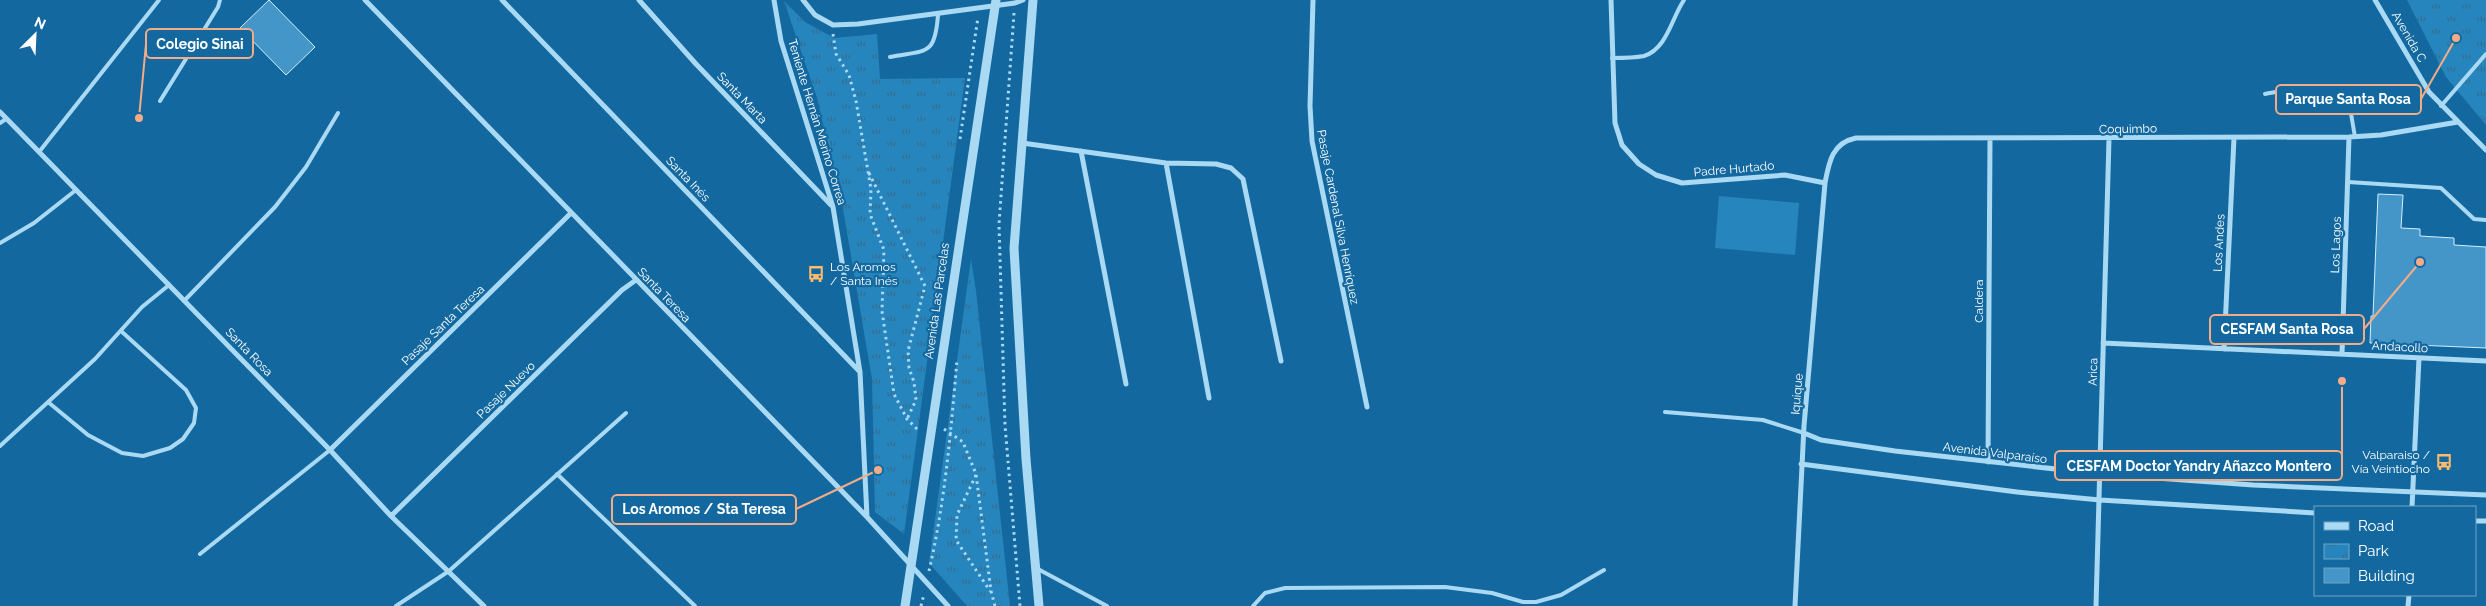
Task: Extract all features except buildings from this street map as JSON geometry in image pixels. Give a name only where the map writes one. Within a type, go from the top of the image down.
[{"type":"street","name":"Santa Teresa","points":[[365,0],[570,214],[867,517],[948,606]]},
{"type":"street","name":"Santa Inés","points":[[502,0],[860,372]]},
{"type":"street","name":"Santa Marta","points":[[639,0],[696,64],[834,207]]},
{"type":"street","name":"Teniente Hernán Merino Correa","points":[[774,0],[781,41],[834,207],[860,372],[867,517]]},
{"type":"street","points":[[803,0],[815,15],[833,25],[938,15],[995,3],[1023,0]]},
{"type":"street","points":[[1033,0],[1014,248],[1026,459],[1039,606]]},
{"type":"street","name":"Pasaje Cardenal Silva Henríquez","points":[[1313,0],[1310,106],[1312,141],[1367,407]]},
{"type":"street","name":"Padre Hurtado","points":[[1612,0],[1614,116],[1618,134],[1630,155],[1648,170],[1666,179],[1682,183],[1785,175],[1825,183]]},
{"type":"street","name":"Avenida C","points":[[2376,0],[2429,92],[2486,150]]},
{"type":"street","name":"Avenida Las Parcelas","points":[[905,606],[995,3]]},
{"type":"street","name":"Santa Rosa","points":[[0,112],[330,450],[391,516],[449,570],[484,606]]},
{"type":"street","name":"Coquimbo","points":[[1825,183],[1831,157],[1839,146],[1850,140],[2352,137],[2381,135],[2458,122]]},
{"type":"street","name":"Los Lagos","points":[[2342,354],[2348,182],[2352,137]]},
{"type":"street","name":"Los Andes","points":[[2224,349],[2234,138]]},
{"type":"street","name":"Caldera","points":[[1988,462],[1990,139]]},
{"type":"street","name":"Arica","points":[[2096,606],[2109,139]]},
{"type":"street","points":[[1022,142],[1166,163],[1216,164],[1231,168],[1243,179],[1281,361]]},
{"type":"street","points":[[1081,151],[1126,384]]},
{"type":"street","points":[[1166,163],[1209,398]]},
{"type":"street","name":"Iquique","points":[[1795,606],[1801,464],[1825,183]]},
{"type":"street","name":"Pasaje Santa Teresa","points":[[330,450],[570,214]]},
{"type":"street","name":"Pasaje Nuevo","points":[[391,516],[622,290],[636,280]]},
{"type":"street","name":"Andacollo","points":[[2103,344],[2486,361]]},
{"type":"street","points":[[2412,506],[2419,358]]},
{"type":"street","name":"Avenida Valparaíso","points":[[1804,433],[1820,440],[1988,462],[2100,474],[2253,485],[2486,495]]},
{"type":"street","points":[[1801,464],[2018,492],[2100,500],[2314,512]]},
{"type":"lane","points":[[40,152],[159,0]]},
{"type":"lane","points":[[160,101],[218,7],[220,0]]},
{"type":"lane","points":[[1612,58],[1643,56],[1654,51],[1665,37],[1684,0]]},
{"type":"lane","points":[[890,57],[927,50],[934,43],[937,34],[938,15]]},
{"type":"lane","points":[[2441,106],[2486,54]]},
{"type":"lane","points":[[2266,94],[2301,88],[2332,90],[2349,102],[2352,137]]},
{"type":"lane","points":[[184,301],[275,207],[306,167],[338,113]]},
{"type":"lane","points":[[0,123],[6,119]]},
{"type":"lane","points":[[2348,182],[2442,188],[2474,219],[2486,220]]},
{"type":"lane","points":[[0,243],[34,223],[76,190]]},
{"type":"lane","points":[[0,446],[95,359],[142,307],[169,285]]},
{"type":"lane","points":[[48,402],[88,435],[122,453],[143,456],[170,448],[183,439],[194,424],[196,408],[186,390],[121,330]]},
{"type":"lane","points":[[1665,412],[1763,420],[1804,433]]},
{"type":"lane","points":[[396,606],[449,570],[626,413]]},
{"type":"lane","points":[[200,554],[330,450]]},
{"type":"lane","points":[[557,474],[695,606]]},
{"type":"lane","points":[[1035,567],[1107,606]]},
{"type":"lane","points":[[1253,606],[1265,593],[1285,588],[1445,586],[1492,593],[1523,602],[1536,602],[1561,595],[1604,570]]},
{"type":"path","points":[[833,25],[833,41],[836,54],[849,75],[856,101],[871,189],[870,214],[884,250],[882,311],[894,394],[907,418],[918,430]]},
{"type":"path","points":[[867,170],[924,286],[908,351],[908,368],[914,382],[916,400],[907,418]]},
{"type":"path","points":[[921,606],[937,537],[957,357]]},
{"type":"path","points":[[933,422],[963,442],[976,474],[991,591],[995,606]]},
{"type":"path","points":[[976,474],[957,515],[956,540],[991,591]]},
{"type":"green space","points":[[2407,0],[2486,0],[2486,125],[2446,77]]},
{"type":"green space","points":[[784,1],[805,22],[834,38],[877,34],[880,79],[965,78],[904,534],[875,512],[872,379],[843,209],[817,98]]},
{"type":"green space","points":[[1719,196],[1799,203],[1795,255],[1715,248]]},
{"type":"green space","points":[[971,259],[1010,606],[967,606],[929,563]]},
{"type":"place","name":"Parque Santa Rosa","points":[[2456,38]]},
{"type":"place","name":"Colegio Sinai","points":[[139,118]]},
{"type":"place","name":"CESFAM Santa Rosa","points":[[2420,262]]},
{"type":"place","name":"Los Aromos / Santa Inés","points":[[816,274]]},
{"type":"place","name":"CESFAM Doctor Yandry Añazco Montero","points":[[2342,381]]},
{"type":"place","name":"Valparaiso / Vía Veintiocho","points":[[2444,462]]},
{"type":"place","name":"Los Aromos / Sta Teresa","points":[[878,470]]}]
